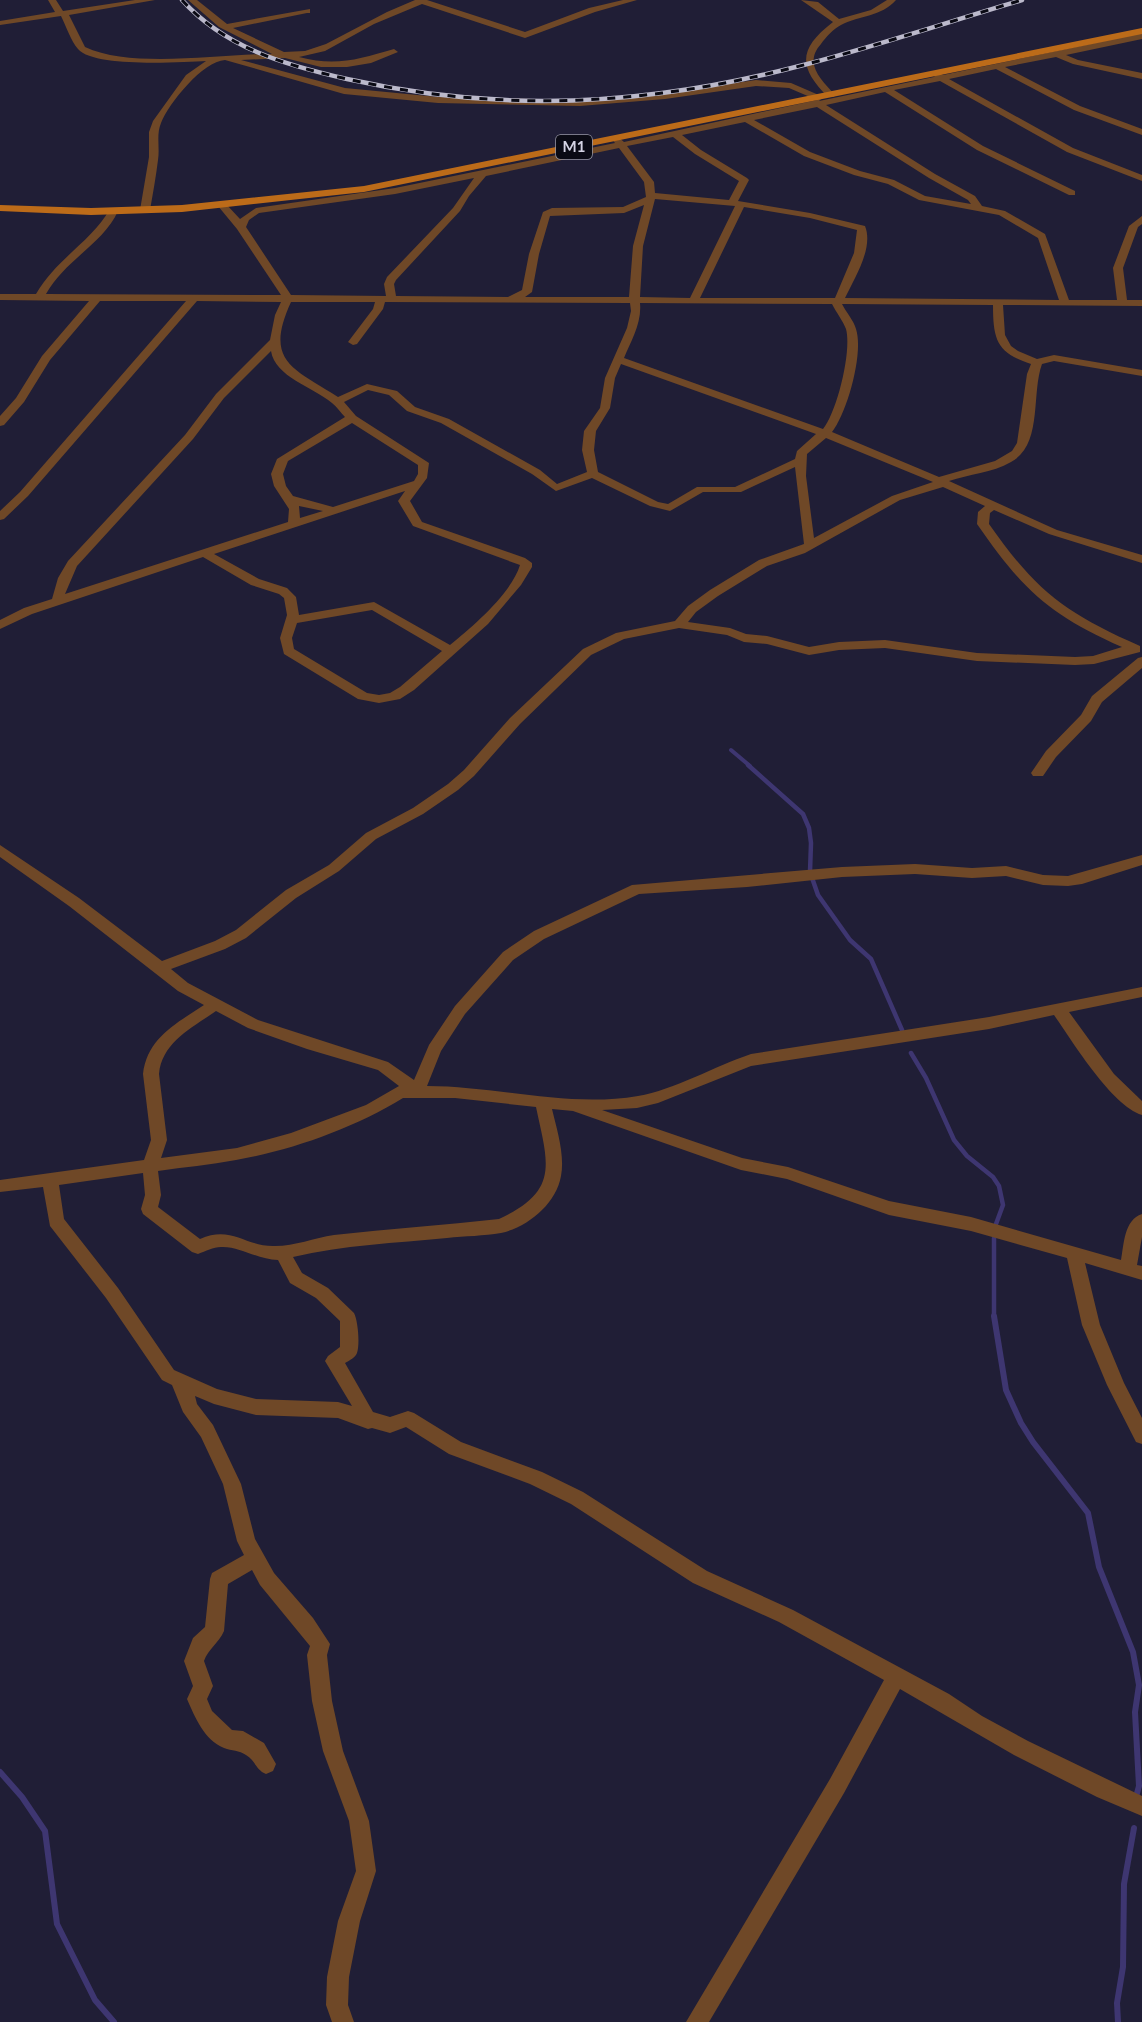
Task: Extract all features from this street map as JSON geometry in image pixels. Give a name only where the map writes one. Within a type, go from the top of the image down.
[{"type":"main road","name":"M1","points":[[0,208],[113,211],[223,206],[291,200],[364,189],[619,142],[818,100],[831,95],[937,76],[1046,50],[1142,31]]},
{"type":"street","points":[[52,0],[82,49],[96,56],[176,62],[288,56],[324,48],[352,35],[373,21],[423,1],[440,0]]},
{"type":"street","points":[[0,23],[151,0]]},
{"type":"street","points":[[192,0],[226,27],[270,50],[288,56],[320,64],[342,65],[394,52]]},
{"type":"street","points":[[423,1],[525,35],[592,10],[633,0]]},
{"type":"street","points":[[805,0],[819,5],[829,17],[838,22]]},
{"type":"street","points":[[831,95],[812,77],[808,54],[817,41],[838,22],[874,11],[892,0]]},
{"type":"street","points":[[226,27],[307,11]]},
{"type":"street","points":[[241,227],[245,218],[256,211],[395,191],[483,174],[619,142],[674,133],[818,100],[886,89],[937,76],[998,67],[1142,36]]},
{"type":"street","points":[[1046,50],[1077,62],[1142,76]]},
{"type":"street","points":[[226,58],[348,92],[438,100],[580,103],[665,96],[756,82],[791,86],[818,100],[932,176],[972,198],[979,209]]},
{"type":"street","points":[[144,210],[154,157],[157,122],[189,77],[214,59]]},
{"type":"street","points":[[998,67],[1077,108],[1142,132]]},
{"type":"street","points":[[937,76],[1070,150],[1142,178]]},
{"type":"street","points":[[886,89],[980,148],[1072,193]]},
{"type":"street","points":[[744,118],[783,142],[857,173],[891,182],[922,198],[1007,215],[1021,226],[1042,236],[1065,303]]},
{"type":"street","points":[[674,133],[698,152],[744,180],[737,203],[694,300]]},
{"type":"street","points":[[593,474],[588,450],[590,431],[605,408],[610,378],[632,328],[636,311],[634,293],[638,246],[651,197],[648,182],[619,142]]},
{"type":"street","points":[[353,342],[387,299],[391,279],[457,209],[465,195],[483,174]]},
{"type":"street","points":[[511,299],[527,292],[534,254],[546,214],[552,211],[624,210],[651,197],[737,203],[801,213],[862,228],[864,232],[860,251],[837,301]]},
{"type":"street","points":[[223,206],[241,227],[288,298]]},
{"type":"street","points":[[39,298],[71,256],[106,225],[113,211]]},
{"type":"street","points":[[1122,303],[1118,268],[1134,226],[1142,219]]},
{"type":"street","points":[[0,297],[1142,303]]},
{"type":"street","points":[[0,423],[20,400],[46,358],[97,298]]},
{"type":"street","points":[[0,516],[24,494],[194,298]]},
{"type":"street","points":[[205,554],[255,582],[283,591],[290,597],[293,615],[286,638],[288,651],[363,696],[376,700],[395,695],[411,685],[496,611],[521,576],[526,563],[417,524],[404,501],[409,490],[419,483],[425,470],[423,463],[352,418],[337,401],[282,365],[277,356],[275,341],[280,315],[288,298]]},
{"type":"street","points":[[810,545],[807,536],[800,461],[805,449],[824,434],[836,417],[853,356],[851,328],[837,301]]},
{"type":"street","points":[[998,302],[999,330],[1006,349],[1021,358],[1038,362],[1054,358],[1142,373]]},
{"type":"street","points":[[57,601],[64,578],[72,564],[189,437],[220,396],[275,341]]},
{"type":"street","points":[[618,360],[824,434],[941,482],[1053,532],[1142,559]]},
{"type":"street","points":[[679,624],[692,609],[763,562],[810,545],[896,498],[941,482],[960,472],[1006,460],[1018,453],[1025,439],[1029,382],[1038,362]]},
{"type":"street","points":[[337,401],[367,387],[384,389],[393,393],[411,409],[445,421],[536,472],[556,488],[593,474],[654,504],[670,507],[701,489],[736,490],[800,461]]},
{"type":"street","points":[[294,523],[295,509],[280,486],[277,474],[283,459],[352,418]]},
{"type":"street","points":[[0,625],[28,611],[177,560],[205,554],[419,483]]},
{"type":"street","points":[[289,499],[328,508],[331,513]]},
{"type":"street","points":[[992,506],[984,512],[983,524],[1033,588],[1084,625],[1137,650]]},
{"type":"street","points":[[292,620],[338,614],[374,606],[451,651]]},
{"type":"street","points":[[160,967],[220,945],[241,934],[291,894],[334,868],[371,836],[418,811],[453,787],[587,652],[620,636],[679,624],[730,632],[744,638],[766,640],[809,651],[839,646],[885,644],[977,657],[1075,662],[1137,650]]},
{"type":"street","points":[[1038,773],[1051,754],[1086,718],[1097,699],[1142,661]]},
{"type":"street","points":[[0,850],[160,967],[183,987],[214,1005],[263,1028],[383,1066],[417,1091]]},
{"type":"street","points":[[417,1091],[434,1049],[460,1010],[508,956],[538,935],[619,895],[637,889],[747,882],[842,872],[915,869],[972,873],[1006,871],[1043,880],[1068,881],[1082,879],[1142,860]]},
{"type":"street","points":[[0,1186],[237,1154],[293,1139],[372,1109],[400,1092],[417,1091],[572,1105],[637,1102],[658,1097],[729,1066],[751,1060],[989,1023],[1142,992]]},
{"type":"street","points":[[214,1005],[164,1040],[156,1052],[151,1074],[159,1140],[150,1167],[153,1195],[149,1209],[198,1247],[213,1240],[227,1239],[272,1253],[327,1242],[501,1226],[530,1213],[547,1196],[554,1176],[554,1148],[543,1101]]},
{"type":"street","points":[[1058,1009],[1086,1049],[1123,1094],[1142,1109]]},
{"type":"street","points":[[572,1105],[741,1164],[788,1173],[889,1208],[971,1224],[1042,1242],[1074,1254],[1135,1271],[1135,1230],[1142,1221]]},
{"type":"street","points":[[50,1181],[56,1221],[112,1293],[168,1376],[214,1396],[256,1407],[338,1410],[368,1421],[390,1425],[408,1419],[455,1448],[536,1478],[577,1498],[700,1577],[786,1616],[942,1701],[975,1723],[1021,1748],[1104,1790],[1142,1806]]},
{"type":"street","points":[[282,1252],[296,1278],[322,1293],[348,1318],[349,1351],[334,1361],[346,1377],[368,1421]]},
{"type":"street","points":[[1074,1254],[1091,1325],[1116,1385],[1142,1436]]},
{"type":"street","points":[[178,1379],[186,1394],[189,1407],[207,1431],[232,1484],[246,1542],[267,1579],[320,1644],[316,1655],[322,1701],[333,1751],[359,1821],[365,1851],[366,1870],[349,1921],[337,1984],[338,2005],[343,2022]]},
{"type":"street","points":[[255,1558],[219,1579],[214,1631],[200,1645],[194,1661],[204,1686],[197,1699],[205,1718],[226,1739],[243,1742],[257,1750],[266,1764]]},
{"type":"street","points":[[697,2022],[837,1786],[896,1677]]},
{"type":"waterway","points":[[731,750],[750,766]]},
{"type":"waterway","points":[[748,765],[803,814],[809,828],[811,843],[810,872],[818,895],[850,940],[871,959],[902,1030]]},
{"type":"waterway","points":[[911,1053],[926,1078],[954,1140],[967,1156],[993,1177],[999,1186],[1003,1205],[996,1224]]},
{"type":"waterway","points":[[994,1238],[994,1316]]},
{"type":"waterway","points":[[994,1316],[1006,1390],[1021,1423],[1033,1442],[1088,1513],[1099,1567],[1133,1652],[1139,1685],[1135,1712],[1139,1786],[1136,1797]]},
{"type":"waterway","points":[[0,1772],[22,1797],[45,1831],[57,1924],[95,2000],[114,2022]]},
{"type":"waterway","points":[[1118,2022],[1117,2003],[1123,1967],[1124,1884],[1134,1828]]},
{"type":"railway","points":[[182,0],[217,31],[257,52],[301,68],[386,87],[425,93],[543,101],[662,93],[754,77],[844,54],[1022,0]]}]
